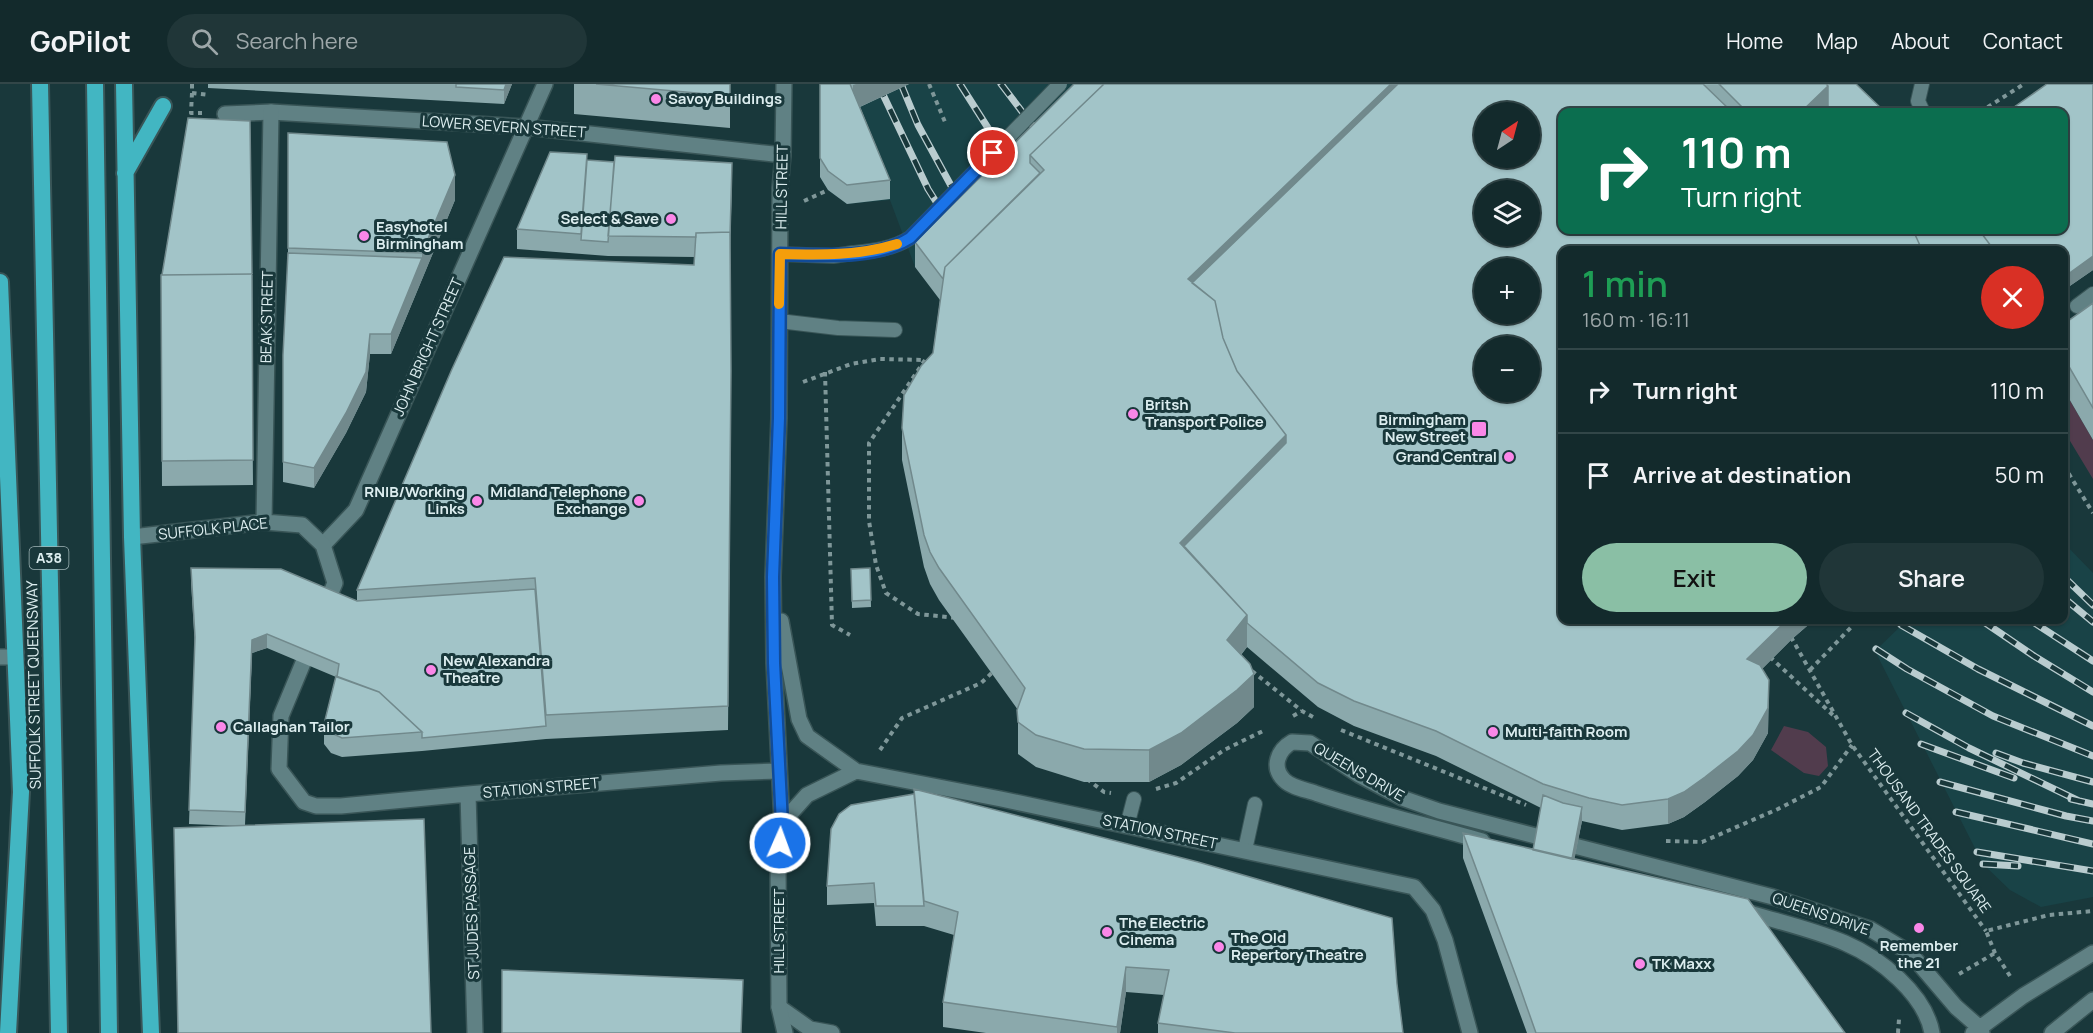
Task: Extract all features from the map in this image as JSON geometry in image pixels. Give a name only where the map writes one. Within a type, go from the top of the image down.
[{"type":"highway","name":"SUFFOLK STREET QUEENSWAY","points":[[40,84],[59,1033]]},
{"type":"highway","points":[[95,84],[109,1033]]},
{"type":"highway","points":[[124,84],[132,537],[151,1033]]},
{"type":"highway","points":[[124,175],[163,106]]},
{"type":"highway","points":[[0,282],[8,657],[21,792],[8,1033]]},
{"type":"street","name":"JOHN BRIGHT STREET","points":[[323,545],[356,510],[545,84]]},
{"type":"street","name":"HILL STREET","points":[[784,84],[780,188],[779,418],[773,577],[782,824],[778,862],[779,1007],[784,1033]]},
{"type":"street","name":"LOWER SEVERN STREET","points":[[225,114],[271,112],[526,127],[783,155]]},
{"type":"street","name":"BEAK STREET","points":[[264,522],[271,112]]},
{"type":"street","name":"SUFFOLK PLACE","points":[[132,537],[264,522],[302,525],[323,545]]},
{"type":"street","points":[[323,545],[335,584],[327,602]]},
{"type":"street","name":"HILL STREET","points":[[773,577],[799,719],[807,736],[856,771]]},
{"type":"street","name":"STATION STREET","points":[[303,663],[281,716],[279,769],[304,802],[316,806],[341,806],[721,773],[779,771]]},
{"type":"street","name":"QUEENS DRIVE","points":[[1495,844],[1344,803],[1293,785],[1280,775],[1277,762],[1279,754],[1292,742],[1311,743],[1359,775],[1394,794],[1439,811],[1773,897],[1870,929],[1910,953],[1978,1031]]},
{"type":"street","points":[[782,824],[807,795],[856,771]]},
{"type":"street","name":"STATION STREET","points":[[856,771],[990,796],[1414,887],[1433,910],[1445,940],[1470,1033]]},
{"type":"street","name":"ST JUDES PASSAGE","points":[[468,794],[475,1033]]},
{"type":"street","name":"QUEENS DRIVE","points":[[1733,909],[1846,943],[1879,963],[1916,996],[1930,1022],[1932,1033]]},
{"type":"street","points":[[1978,1031],[2023,996],[2093,953]]},
{"type":"street","points":[[2052,1033],[2093,1000]]},
{"type":"street","points":[[779,1007],[810,1029],[832,1033]]},
{"type":"lane","points":[[780,254],[833,256],[874,251],[910,238],[1060,84]]},
{"type":"lane","points":[[1921,108],[1918,101],[1922,84]]},
{"type":"lane","points":[[2077,306],[2093,294]]},
{"type":"lane","points":[[779,321],[838,328],[895,330]]},
{"type":"lane","points":[[1127,826],[1134,799]]},
{"type":"lane","points":[[1245,850],[1255,804]]},
{"type":"path","points":[[929,84],[945,122]]},
{"type":"path","points":[[1986,108],[2024,84]]},
{"type":"path","points":[[190,112],[192,93]]},
{"type":"path","points":[[850,635],[832,625],[825,372],[851,364],[880,359],[925,360],[934,365]]},
{"type":"path","points":[[925,360],[869,443],[869,521],[876,565],[886,592],[918,614],[961,618]]},
{"type":"path","points":[[2068,472],[2093,513]]},
{"type":"path","points":[[1810,670],[1854,624]]},
{"type":"path","name":"THOUSAND TRADES SQUARE","points":[[1785,629],[1852,745],[1986,931],[1995,953],[2012,980]]},
{"type":"path","points":[[1764,652],[1838,720]]},
{"type":"path","points":[[1246,667],[1302,711],[1320,720]]},
{"type":"path","points":[[880,750],[902,718],[981,683],[997,668]]},
{"type":"path","points":[[1292,716],[1302,711]]},
{"type":"path","points":[[1149,792],[1176,783],[1224,750],[1273,726]]},
{"type":"path","points":[[1338,729],[1533,807]]},
{"type":"path","name":"THOUSAND TRADES SQUARE","points":[[1656,841],[1702,842],[1778,809],[1821,787],[1852,745]]},
{"type":"path","points":[[1078,773],[1104,792],[1113,794]]},
{"type":"path","points":[[1986,931],[2049,915],[2093,911]]},
{"type":"path","points":[[1955,976],[1995,953]]},
{"type":"path","points":[[1898,1033],[1899,1016]]},
{"type":"shaded area","points":[[820,84],[1099,84],[915,267],[890,200],[847,204],[828,190],[820,177]]},
{"type":"shaded area","points":[[2068,397],[2093,440],[2093,479],[2068,438]]},
{"type":"shaded area","points":[[2068,547],[2093,573],[2093,897],[2041,907],[2010,890],[1983,864],[1875,651],[1903,624],[2068,624]]},
{"type":"shaded area","points":[[1784,726],[1808,732],[1826,747],[1828,766],[1819,776],[1804,773],[1771,750]]},
{"type":"building","points":[[456,84],[506,84],[504,90],[456,87]]},
{"type":"building","points":[[596,84],[730,84],[730,96]]},
{"type":"building","points":[[820,84],[850,84],[890,180],[847,185],[828,171],[820,158]]},
{"type":"building","points":[[1074,84],[1104,84],[1030,155],[1030,163],[1040,173],[945,267],[943,279],[915,242]]},
{"type":"building","points":[[1104,84],[1391,84],[1188,279],[1215,301],[1223,338],[1237,371],[1286,435],[1180,543],[1247,615],[1227,640],[1250,664],[1254,674],[1181,733],[1149,750],[1084,749],[1036,735],[1018,722],[1017,710],[1025,688],[930,552],[924,535],[902,428],[904,395],[921,366],[933,353],[945,267],[1044,170],[1030,155]]},
{"type":"building","name":"Grand Central","points":[[1398,84],[1703,84],[1728,108],[1558,108],[1558,234],[1915,234],[1920,246],[1558,246],[1558,624],[1783,624],[1747,659],[1760,665],[1769,680],[1768,708],[1753,735],[1738,751],[1705,777],[1684,792],[1668,799],[1622,805],[1543,784],[1436,731],[1354,701],[1318,683],[1247,623],[1247,615],[1184,546],[1286,443],[1286,435],[1237,371],[1223,338],[1215,301],[1192,283]]},
{"type":"building","points":[[1719,84],[1826,84],[1828,86],[1805,108],[1743,108]]},
{"type":"building","points":[[1826,84],[1856,84],[1881,108],[1827,108],[1828,86]]},
{"type":"building","points":[[2047,84],[2093,84],[2093,256],[2068,274],[2068,246],[1991,246],[1982,234],[2068,234],[2068,108],[2013,108]]},
{"type":"building","points":[[188,118],[250,121],[252,274],[162,275]]},
{"type":"building","name":"Easyhotel Birmingham","points":[[288,133],[447,142],[455,175],[422,253],[288,248]]},
{"type":"building","points":[[550,152],[587,154],[581,234],[517,229]]},
{"type":"building","name":"Select & Save","points":[[615,156],[732,163],[730,236],[730,232],[696,233],[696,237],[608,236]]},
{"type":"building","points":[[587,160],[614,162],[608,242],[581,240]]},
{"type":"building","points":[[730,232],[728,706],[546,715],[535,578],[357,590],[452,369],[504,257],[694,265],[696,233]]},
{"type":"building","points":[[1915,234],[1982,234],[1991,246],[1920,246]]},
{"type":"building","points":[[288,253],[422,258],[391,334],[370,334],[366,372],[346,413],[314,468],[283,462],[283,355]]},
{"type":"building","points":[[252,274],[253,460],[162,461],[161,275]]},
{"type":"building","points":[[2093,303],[2093,408],[2068,365],[2068,321]]},
{"type":"building","name":"New Alexandra Theatre","points":[[191,568],[281,569],[357,601],[535,589],[546,726],[422,738],[422,732],[379,692],[337,677],[339,664],[267,634],[252,640],[245,812],[189,810],[195,637]]},
{"type":"building","points":[[870,568],[871,600],[852,601],[851,569]]},
{"type":"building","points":[[336,676],[379,692],[422,732],[342,738],[331,733],[324,724]]},
{"type":"building","points":[[914,789],[1198,862],[1392,918],[1403,1033],[1235,1033],[1158,1023],[1169,970],[1126,967],[1117,1027],[943,1002],[958,912],[924,901]]},
{"type":"building","points":[[914,794],[924,906],[876,906],[874,883],[827,886],[831,829],[839,814],[851,805]]},
{"type":"building","points":[[1543,795],[1582,807],[1572,859],[1533,850]]},
{"type":"building","points":[[424,819],[431,1033],[178,1033],[174,828]]},
{"type":"building","name":"TK Maxx","points":[[1463,833],[1748,899],[1845,1033],[1536,1033]]},
{"type":"building","points":[[502,970],[743,980],[741,1033],[502,1033]]},
{"type":"railway","points":[[878,84],[928,189],[952,227]]},
{"type":"railway","points":[[901,84],[918,125],[967,215]]},
{"type":"railway","points":[[960,84],[1016,166]]},
{"type":"railway","points":[[1001,84],[1043,139]]},
{"type":"railway","points":[[2068,581],[2093,605]]},
{"type":"railway","points":[[2068,601],[2093,622]]},
{"type":"railway","points":[[1987,624],[2093,692]]},
{"type":"railway","points":[[2036,624],[2093,661]]},
{"type":"railway","points":[[1901,625],[1978,669],[2093,726]]},
{"type":"railway","points":[[1876,649],[1907,669],[1993,716],[2093,756]]},
{"type":"railway","points":[[1906,713],[1969,748],[2079,801]]},
{"type":"railway","points":[[1921,744],[2014,778]]},
{"type":"railway","points":[[1996,753],[2023,763],[2093,782]]},
{"type":"railway","points":[[1940,782],[2066,816],[2093,821]]},
{"type":"railway","points":[[2071,799],[2093,804]]},
{"type":"railway","points":[[1956,812],[2093,844]]},
{"type":"railway","points":[[1977,852],[2093,871]]},
{"type":"railway","points":[[1983,864],[2018,866]]},
{"type":"slow traffic","points":[[779,304],[780,254],[833,256],[874,251],[897,244]]},
{"type":"place","name":"Savoy Buildings","points":[[656,99]]},
{"type":"place","name":"Select & Save","points":[[671,219]]},
{"type":"place","name":"Easyhotel Birmingham","points":[[364,236]]},
{"type":"place","name":"Britsh Transport Police","points":[[1133,414]]},
{"type":"place","name":"Birmingham New Street","points":[[1479,429]]},
{"type":"place","name":"Grand Central","points":[[1509,457]]},
{"type":"place","name":"RNIB/Working Links","points":[[477,501]]},
{"type":"place","name":"Midland Telephone Exchange","points":[[639,501]]},
{"type":"place","name":"New Alexandra Theatre","points":[[431,670]]},
{"type":"place","name":"Callaghan Tailor","points":[[221,727]]},
{"type":"place","name":"Multi-faith Room","points":[[1493,732]]},
{"type":"place","name":"Remember the 21","points":[[1919,928]]},
{"type":"place","name":"The Electric Cinema","points":[[1107,932]]},
{"type":"place","name":"The Old Repertory Theatre","points":[[1219,947]]},
{"type":"place","name":"TK Maxx","points":[[1640,964]]},
{"type":"route","points":[[780,843],[782,824],[774,663],[773,577],[779,418],[780,254],[833,256],[874,251],[903,242],[910,238],[993,153]]}]
